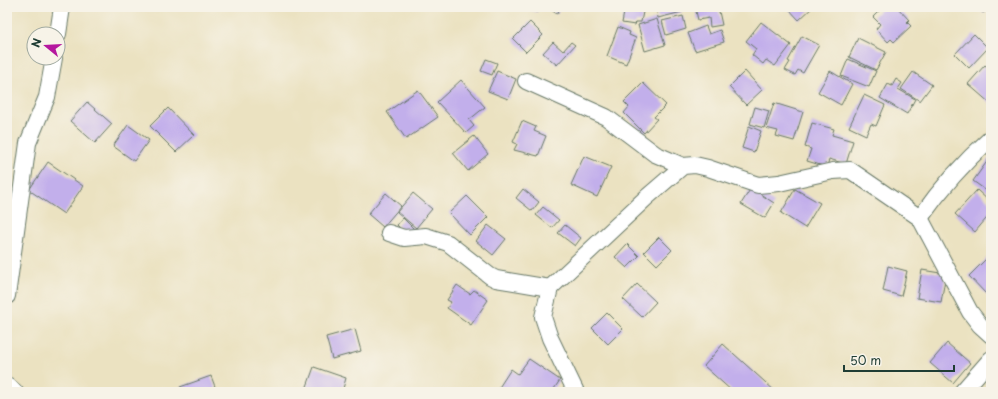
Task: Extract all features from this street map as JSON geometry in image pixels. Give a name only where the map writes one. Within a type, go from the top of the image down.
[{"type":"street","points":[[59,26],[62,7]]},
{"type":"street","points":[[7,296],[28,143],[47,97],[53,66]]},
{"type":"street","points":[[526,81],[606,117],[655,154],[683,166],[695,165],[708,168],[758,185],[779,183],[833,171],[850,170],[920,218],[970,312],[980,325],[991,335]]},
{"type":"street","points":[[920,218],[939,191],[991,138]]},
{"type":"street","points":[[576,392],[550,338],[543,317],[550,288],[683,166]]},
{"type":"street","points":[[389,233],[404,238],[426,236],[448,243],[496,279],[550,288]]},
{"type":"street","points":[[962,392],[991,359]]},
{"type":"street","points":[[7,384],[15,392]]},
{"type":"building","points":[[531,7],[539,7],[537,12],[529,10]]},
{"type":"building","points":[[547,7],[561,7],[557,14]]},
{"type":"building","points":[[625,7],[644,7],[641,22],[636,22],[635,25],[622,23]]},
{"type":"building","points":[[656,7],[681,7],[682,12],[658,18]]},
{"type":"building","points":[[695,7],[718,7],[722,25],[710,27],[709,18],[698,20]]},
{"type":"building","points":[[787,7],[813,7],[799,20]]},
{"type":"building","points":[[883,7],[897,7],[909,20],[907,22],[911,26],[894,42],[891,39],[888,42],[876,29],[880,24],[873,17]]},
{"type":"building","points":[[978,7],[990,7],[983,13]]},
{"type":"building","points":[[683,16],[686,29],[666,35],[662,21]]},
{"type":"building","points":[[657,19],[665,45],[645,51],[638,25]]},
{"type":"building","points":[[530,22],[543,35],[526,52],[513,39]]},
{"type":"building","points":[[761,22],[791,45],[775,66],[766,60],[763,64],[752,55],[756,49],[746,41]]},
{"type":"building","points":[[706,26],[709,34],[720,30],[724,42],[695,51],[688,33]]},
{"type":"building","points":[[618,27],[630,32],[629,35],[636,38],[626,64],[607,56]]},
{"type":"building","points":[[974,34],[988,48],[969,68],[955,54]]},
{"type":"building","points":[[802,36],[819,45],[803,73],[798,70],[795,75],[785,70],[790,62],[788,61]]},
{"type":"building","points":[[858,38],[886,52],[876,70],[849,57]]},
{"type":"building","points":[[553,42],[563,51],[571,42],[575,45],[557,65],[543,53]]},
{"type":"building","points":[[486,59],[497,63],[492,75],[481,71]]},
{"type":"building","points":[[848,59],[876,71],[869,87],[841,76]]},
{"type":"building","points":[[985,65],[991,70],[991,104],[968,84]]},
{"type":"building","points":[[497,71],[516,79],[508,99],[488,91]]},
{"type":"building","points":[[745,71],[762,90],[746,105],[729,87]]},
{"type":"building","points":[[830,71],[852,84],[841,105],[818,92]]},
{"type":"building","points":[[913,72],[932,85],[920,101],[901,89]]},
{"type":"building","points":[[896,79],[902,83],[898,89],[915,99],[907,114],[880,98],[888,84],[892,86]]},
{"type":"building","points":[[461,80],[485,107],[469,120],[474,126],[466,133],[437,102]]},
{"type":"building","points":[[643,83],[666,105],[654,117],[657,119],[644,133],[624,113],[629,107],[624,102]]},
{"type":"building","points":[[418,90],[438,117],[406,139],[387,112]]},
{"type":"building","points":[[864,95],[885,105],[876,126],[871,124],[866,135],[849,127]]},
{"type":"building","points":[[87,102],[112,124],[95,143],[70,121]]},
{"type":"building","points":[[774,103],[803,112],[794,141],[776,136],[778,131],[766,128]]},
{"type":"building","points":[[755,107],[769,111],[764,128],[750,124]]},
{"type":"building","points":[[168,108],[194,135],[176,152],[150,126]]},
{"type":"building","points":[[522,121],[536,127],[534,131],[546,136],[538,156],[514,150],[517,144],[513,142]]},
{"type":"building","points":[[812,123],[834,129],[832,135],[853,141],[846,164],[829,159],[827,167],[807,161],[811,149],[805,147]]},
{"type":"building","points":[[128,125],[149,140],[134,161],[113,146]]},
{"type":"building","points":[[749,126],[761,131],[754,152],[742,148]]},
{"type":"building","points":[[474,136],[488,154],[468,171],[453,153]]},
{"type":"building","points":[[584,156],[611,167],[597,197],[571,185]]},
{"type":"building","points":[[991,156],[991,194],[973,181]]},
{"type":"building","points":[[48,162],[83,186],[64,214],[29,190]]},
{"type":"building","points":[[751,188],[774,203],[765,218],[741,204]]},
{"type":"building","points":[[523,189],[539,202],[532,211],[516,198]]},
{"type":"building","points":[[795,189],[820,203],[805,228],[781,213]]},
{"type":"building","points":[[977,190],[991,203],[991,213],[975,232],[955,214]]},
{"type":"building","points":[[386,193],[401,206],[383,227],[368,214]]},
{"type":"building","points":[[413,193],[432,209],[416,228],[397,212]]},
{"type":"building","points":[[467,196],[488,217],[470,235],[449,213]]},
{"type":"building","points":[[543,207],[559,220],[552,228],[536,215]]},
{"type":"building","points":[[403,218],[414,229],[408,236],[397,225]]},
{"type":"building","points":[[488,225],[506,239],[493,255],[476,241]]},
{"type":"building","points":[[565,225],[581,238],[575,246],[558,233]]},
{"type":"building","points":[[659,237],[672,250],[657,265],[644,252]]},
{"type":"building","points":[[627,244],[639,256],[627,268],[615,257]]},
{"type":"building","points":[[990,255],[991,291],[987,295],[969,276]]},
{"type":"building","points":[[888,266],[907,271],[901,296],[883,291]]},
{"type":"building","points":[[922,270],[946,274],[941,302],[917,298]]},
{"type":"building","points":[[637,284],[656,302],[642,317],[623,299]]},
{"type":"building","points":[[457,285],[470,294],[474,290],[488,300],[471,325],[447,308],[451,302],[447,300]]},
{"type":"building","points":[[607,313],[623,329],[608,344],[592,328]]},
{"type":"building","points":[[355,329],[361,351],[332,359],[326,337]]},
{"type":"building","points":[[947,343],[970,363],[953,383],[930,363]]},
{"type":"building","points":[[723,344],[776,392],[733,392],[704,366]]},
{"type":"building","points":[[529,359],[560,380],[552,392],[501,392],[498,389],[511,369],[518,374]]},
{"type":"building","points":[[314,367],[346,378],[342,392],[305,392]]},
{"type":"building","points":[[211,376],[217,392],[182,392],[180,387]]}]
